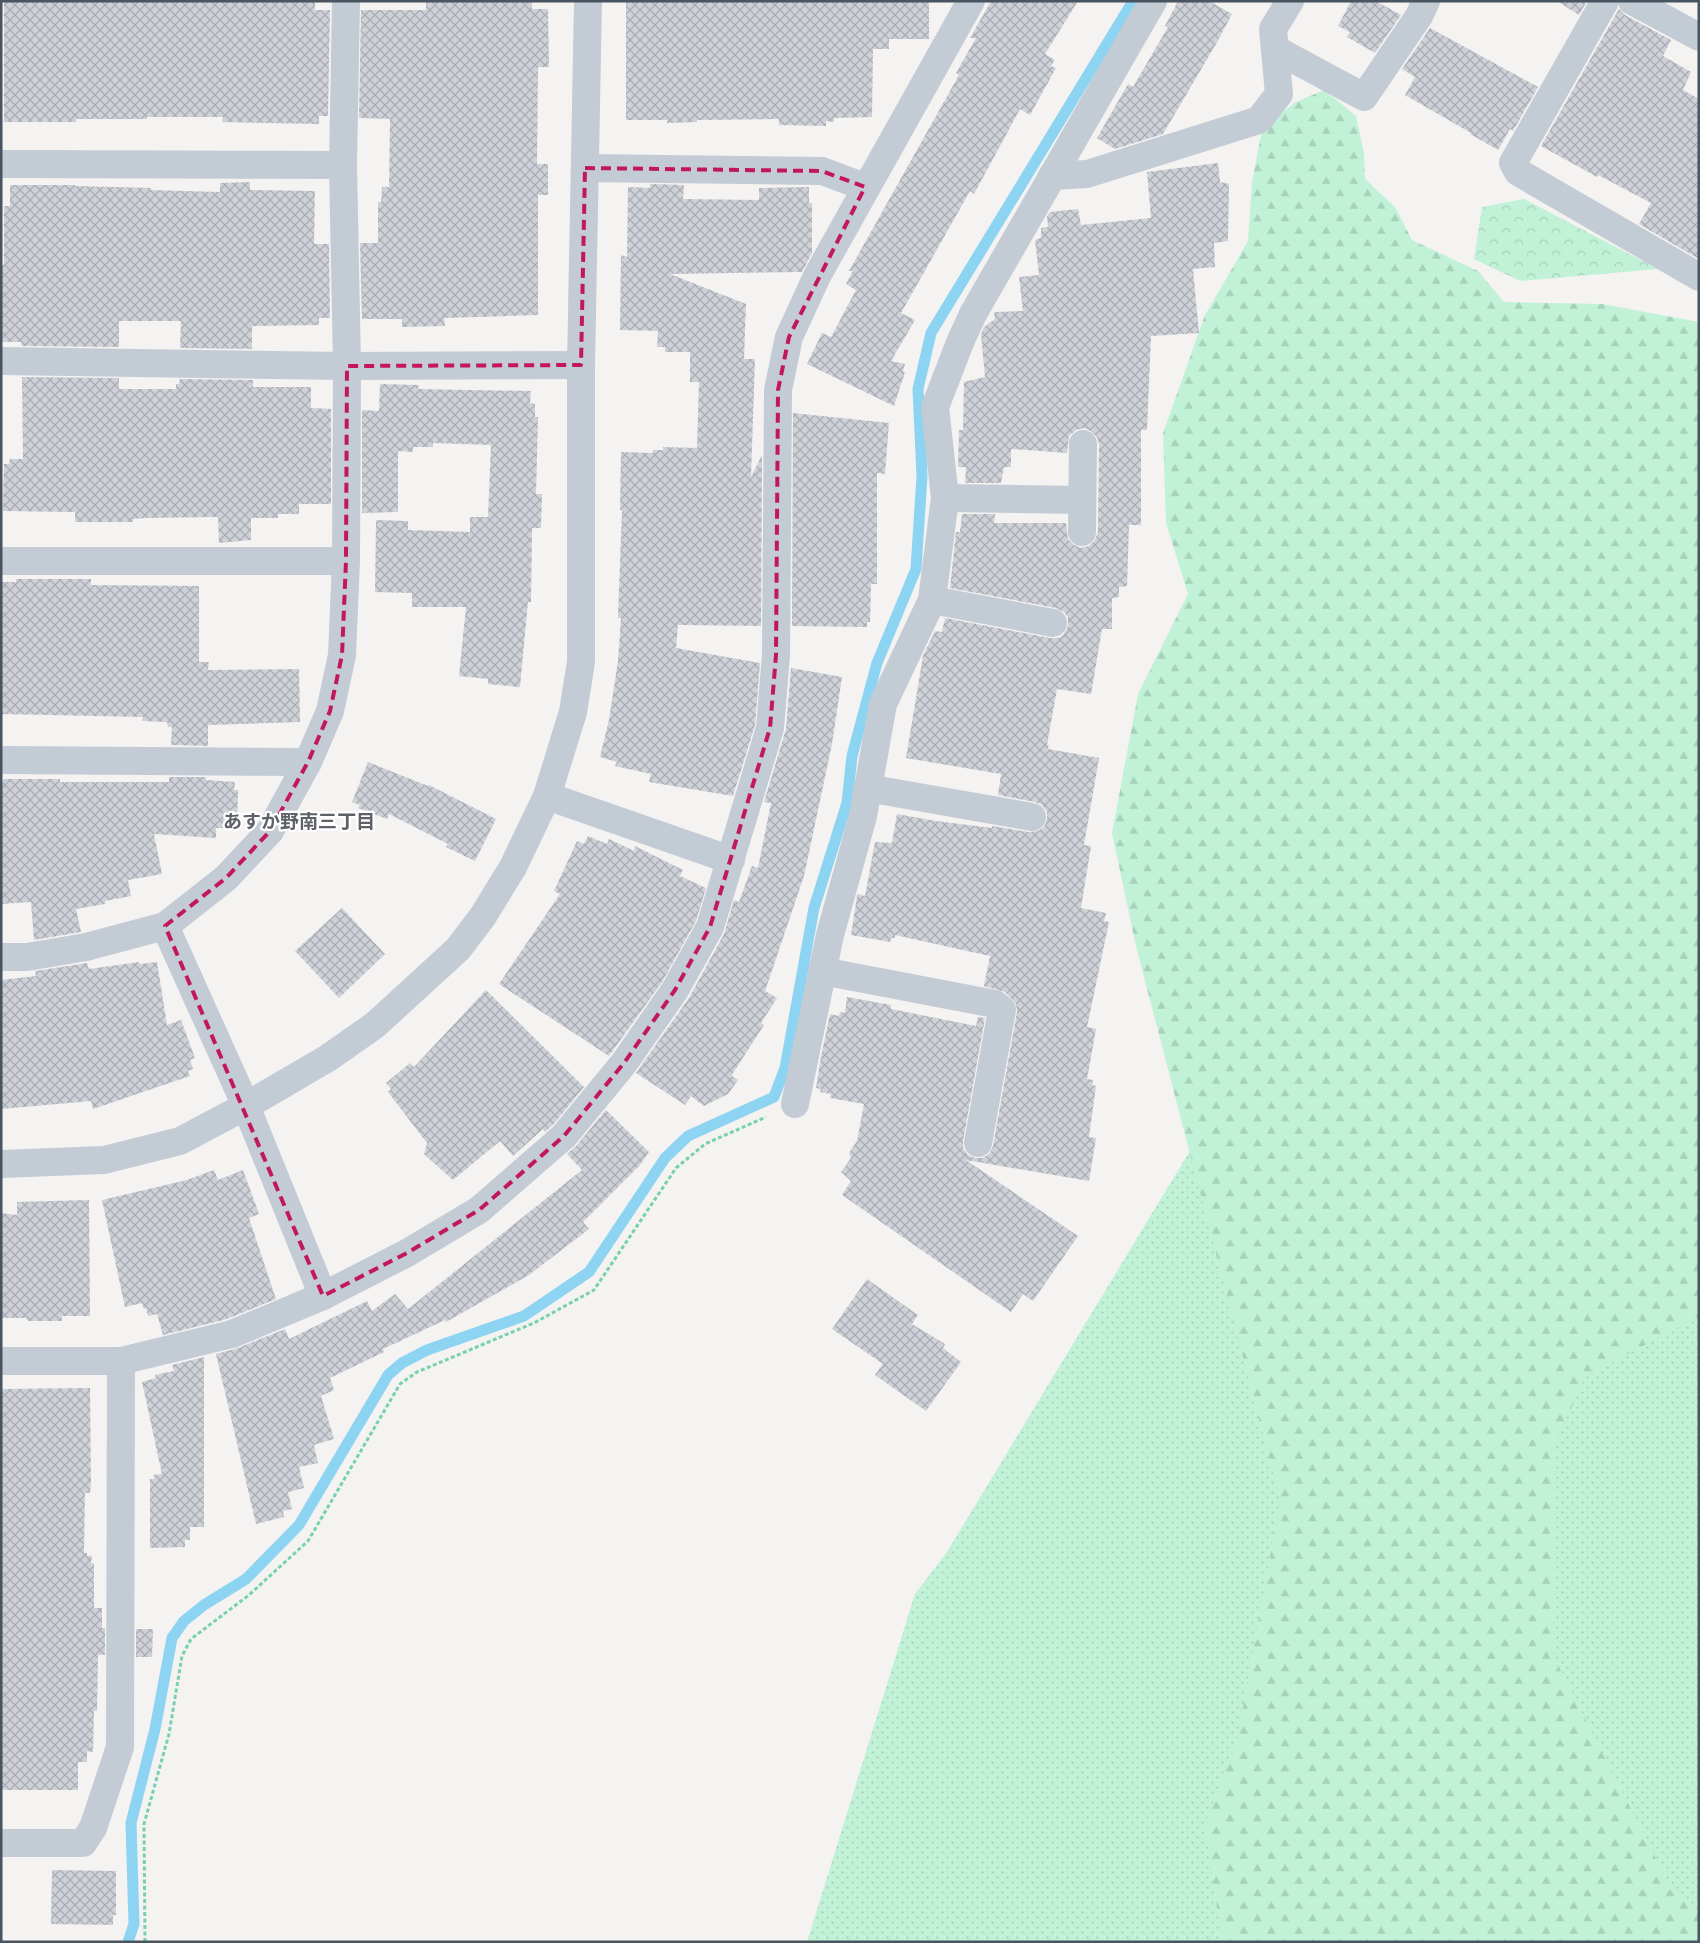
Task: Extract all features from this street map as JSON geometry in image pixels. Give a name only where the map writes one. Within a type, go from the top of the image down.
[{"type":"street","points":[[1,957],[27,957],[86,947],[165,926],[226,878],[270,831],[308,762],[330,711],[342,655],[346,561],[347,366],[343,165],[346,1]]},
{"type":"street","points":[[1,1164],[104,1160],[180,1141],[246,1106],[328,1058],[375,1024],[458,949],[483,916],[514,867],[547,796],[573,712],[581,662],[581,365],[588,1]]},
{"type":"street","points":[[1,1361],[121,1361],[232,1334],[323,1296],[408,1253],[479,1210],[564,1136],[624,1063],[674,990],[710,927],[770,728],[776,655],[778,390],[789,338],[817,276],[865,187],[971,1]]},
{"type":"street","points":[[795,1104],[830,935],[863,816],[883,704],[932,600],[945,498],[935,407],[973,314],[1153,1]]},
{"type":"street","points":[[1052,176],[1087,174],[1258,120],[1279,94],[1273,29],[1290,1]]},
{"type":"street","points":[[1275,49],[1364,97],[1419,16],[1426,1]]},
{"type":"street","points":[[1605,1],[1513,163],[1518,172],[1699,276]]},
{"type":"street","points":[[1632,1],[1699,37]]},
{"type":"street","points":[[1,164],[343,165]]},
{"type":"street","points":[[585,168],[822,171],[865,187]]},
{"type":"street","points":[[1,361],[347,366],[581,365]]},
{"type":"street","points":[[1082,532],[1083,444]]},
{"type":"street","points":[[945,498],[1082,500]]},
{"type":"street","points":[[1,561],[346,561]]},
{"type":"street","points":[[932,600],[1053,623]]},
{"type":"street","points":[[1,760],[308,762]]},
{"type":"street","points":[[867,788],[1032,817]]},
{"type":"street","points":[[547,796],[731,860]]},
{"type":"street","points":[[165,926],[246,1106],[323,1296]]},
{"type":"street","points":[[822,971],[994,1004],[1002,1010],[978,1143]]},
{"type":"street","points":[[1,1843],[83,1843],[93,1828],[120,1747],[121,1361]]},
{"type":"path","points":[[145,1942],[144,1824],[169,1734],[182,1656],[190,1639],[249,1596],[308,1541],[400,1384],[417,1372],[534,1323],[594,1290],[676,1168],[705,1144],[795,1104]]},
{"type":"highlighted area","points":[[585,168],[822,171],[865,187],[789,337],[778,390],[776,655],[770,728],[710,927],[675,990],[624,1063],[564,1136],[479,1210],[407,1253],[323,1296],[165,926],[226,878],[270,831],[308,762],[330,711],[342,655],[346,561],[347,366],[581,365]]},
{"type":"green space","points":[[1324,90],[1356,116],[1364,153],[1365,179],[1395,207],[1412,240],[1478,271],[1504,302],[1602,304],[1699,322],[1699,1316],[1585,1377],[1556,1442],[1553,1655],[1671,1888],[1699,1914],[1699,1942],[1222,1942],[1205,1824],[1237,1741],[1280,1500],[1136,946],[1112,833],[1138,694],[1188,594],[1166,523],[1163,433],[1205,315],[1248,241],[1252,182],[1262,130],[1294,103]]},
{"type":"green space","points":[[1524,199],[1658,269],[1520,281],[1474,259],[1482,207]]},
{"type":"green space","points":[[1699,1062],[1699,1942],[807,1942],[915,1594],[947,1552],[1191,1149]]},
{"type":"building","points":[[4,1],[315,1],[315,10],[330,10],[328,116],[319,116],[319,124],[222,122],[223,117],[147,117],[147,119],[76,119],[76,122],[4,122]]},
{"type":"building","points":[[426,1],[532,1],[532,9],[548,9],[549,67],[538,67],[537,164],[548,164],[548,195],[538,195],[538,315],[444,318],[445,326],[402,327],[402,319],[362,319],[360,243],[378,243],[378,202],[381,202],[382,187],[389,187],[390,119],[359,118],[361,10],[426,10]]},
{"type":"building","points":[[626,1],[929,1],[929,39],[889,39],[889,49],[873,49],[872,117],[834,118],[834,122],[826,121],[826,126],[779,125],[779,119],[697,120],[697,122],[667,123],[667,120],[626,120]]},
{"type":"building","points":[[991,1],[1078,1],[1045,54],[1055,60],[1051,66],[1056,68],[1030,115],[1020,109],[974,194],[970,191],[901,313],[915,320],[891,361],[905,364],[903,371],[905,372],[894,406],[807,364],[822,333],[831,337],[856,290],[846,284],[853,271],[849,271],[959,75],[956,73],[976,38],[970,38]]},
{"type":"building","points":[[1178,1],[1209,1],[1232,14],[1163,134],[1115,149],[1097,138],[1128,84],[1133,87],[1168,27],[1165,26]]},
{"type":"building","points":[[1351,1],[1376,1],[1401,15],[1375,53],[1347,37],[1350,32],[1338,26]]},
{"type":"building","points":[[1557,1],[1587,1],[1579,15]]},
{"type":"building","points":[[1619,9],[1625,15],[1671,40],[1663,56],[1691,72],[1683,90],[1699,99],[1699,259],[1639,224],[1651,203],[1598,175],[1597,177],[1541,146]]},
{"type":"building","points":[[1430,28],[1538,87],[1513,131],[1510,129],[1498,150],[1405,95],[1415,77],[1402,69]]},
{"type":"building","points":[[1218,163],[1220,182],[1229,184],[1228,241],[1214,243],[1215,267],[1193,269],[1199,333],[1151,336],[1147,430],[1141,430],[1141,525],[1129,525],[1127,586],[1119,587],[1119,597],[1112,598],[1112,629],[1102,629],[1091,694],[1057,689],[1047,745],[1049,745],[1048,749],[1099,758],[1084,845],[1091,846],[1081,908],[1106,913],[1104,921],[1109,922],[1087,1027],[1096,1029],[1087,1079],[1093,1080],[1092,1085],[1096,1086],[1089,1137],[1096,1138],[1089,1181],[966,1160],[1078,1236],[1033,1301],[1023,1294],[1011,1312],[842,1195],[851,1181],[841,1172],[851,1158],[849,1153],[857,1141],[864,1104],[830,1098],[831,1094],[820,1092],[821,1089],[816,1088],[821,1057],[830,1014],[839,1016],[840,1012],[845,1013],[847,997],[891,1005],[891,1009],[976,1026],[978,1017],[985,1018],[963,1148],[968,1155],[975,1158],[983,1158],[990,1153],[993,1146],[1017,1012],[1016,1004],[1005,992],[984,986],[990,956],[895,935],[895,938],[891,938],[890,942],[851,935],[857,894],[865,896],[875,842],[892,843],[897,814],[936,821],[992,828],[992,826],[1029,832],[1038,831],[1044,827],[1047,812],[1042,805],[998,795],[1001,774],[906,758],[923,656],[935,631],[942,632],[945,618],[1050,638],[1059,638],[1064,634],[1068,626],[1068,617],[1064,612],[1056,608],[950,588],[956,532],[960,532],[962,514],[995,514],[994,523],[1066,523],[1068,539],[1074,545],[1081,548],[1089,546],[1095,540],[1098,532],[1099,444],[1097,437],[1091,431],[1084,428],[1076,430],[1069,436],[1067,453],[1011,449],[1011,467],[1004,467],[1001,483],[965,483],[966,467],[958,467],[959,430],[963,430],[964,382],[985,377],[981,334],[984,327],[995,319],[994,312],[1023,311],[1019,277],[1039,275],[1035,240],[1041,238],[1041,228],[1048,227],[1047,216],[1050,212],[1078,209],[1081,225],[1151,218],[1147,172]]},
{"type":"building","points":[[250,182],[250,190],[315,191],[314,244],[329,244],[330,318],[319,318],[319,325],[252,326],[252,349],[180,348],[181,321],[119,321],[119,347],[22,346],[21,342],[1,342],[1,265],[4,265],[4,206],[10,206],[10,185],[75,185],[220,192],[220,183]]},
{"type":"building","points":[[650,184],[684,185],[683,199],[759,200],[759,188],[809,187],[809,203],[812,203],[812,253],[802,272],[670,274],[746,304],[744,359],[755,359],[751,477],[762,455],[761,626],[678,625],[676,648],[760,663],[755,725],[733,796],[649,782],[651,774],[615,766],[617,762],[600,757],[609,720],[618,661],[621,618],[618,618],[622,510],[620,510],[621,452],[653,453],[653,450],[663,450],[663,447],[697,448],[699,382],[690,382],[690,352],[665,352],[665,347],[657,347],[658,331],[620,330],[621,255],[627,257],[628,187],[650,188]]},
{"type":"building","points":[[22,377],[119,378],[119,389],[176,389],[176,384],[179,384],[180,379],[253,380],[253,387],[311,387],[311,408],[331,409],[331,504],[299,504],[299,514],[278,514],[278,518],[251,518],[251,540],[219,543],[218,517],[146,518],[133,519],[133,522],[75,522],[75,512],[3,511],[4,464],[9,464],[10,459],[23,459]]},
{"type":"building","points":[[380,384],[419,385],[418,389],[531,391],[530,403],[535,404],[535,417],[538,417],[536,494],[542,494],[541,528],[532,528],[531,602],[528,602],[520,687],[488,684],[488,679],[459,676],[466,607],[412,607],[412,593],[375,592],[376,520],[408,521],[408,530],[470,532],[470,517],[488,517],[491,445],[433,443],[433,447],[413,447],[413,452],[398,451],[398,512],[362,513],[362,410],[379,411]]},
{"type":"building","points":[[793,413],[889,423],[885,474],[877,473],[877,584],[871,584],[870,622],[867,622],[867,627],[792,626]]},
{"type":"building","points":[[16,579],[91,579],[91,585],[199,586],[199,662],[209,662],[208,670],[299,669],[300,722],[208,725],[208,746],[171,745],[172,727],[168,727],[167,722],[142,721],[143,717],[1,714],[1,582],[16,582]]},
{"type":"building","points":[[791,668],[842,677],[832,744],[804,876],[765,991],[777,998],[761,1023],[764,1025],[733,1073],[732,1076],[738,1080],[728,1094],[704,1106],[691,1096],[685,1105],[636,1073],[689,998],[724,934],[734,900],[739,902],[752,866],[758,868],[771,803],[764,802],[786,729]]},
{"type":"building","points":[[368,762],[429,785],[496,819],[475,861],[446,847],[448,844],[389,814],[387,819],[358,808],[360,805],[352,802]]},
{"type":"building","points":[[169,777],[206,777],[206,780],[235,782],[234,790],[238,790],[237,827],[216,828],[216,838],[154,834],[162,874],[128,880],[131,896],[105,901],[105,904],[76,909],[81,932],[34,940],[31,902],[1,904],[1,782],[3,782],[3,779],[60,779],[60,782],[169,782]]},
{"type":"building","points":[[588,836],[607,844],[609,839],[634,851],[635,846],[683,870],[680,876],[706,888],[696,921],[662,982],[609,1056],[499,984],[560,894],[554,891],[577,841],[584,844]]},
{"type":"building","points":[[342,908],[385,954],[339,998],[295,951]]},
{"type":"building","points":[[139,962],[140,964],[157,962],[167,1025],[181,1020],[195,1058],[190,1060],[193,1069],[188,1071],[190,1076],[93,1109],[91,1101],[1,1109],[1,980],[36,976],[35,971],[87,963],[89,969]]},
{"type":"building","points":[[486,990],[584,1087],[553,1125],[545,1132],[543,1129],[513,1156],[500,1141],[453,1180],[424,1154],[427,1143],[388,1092],[391,1089],[386,1083],[410,1063],[414,1067]]},
{"type":"building","points":[[606,1110],[649,1152],[640,1165],[583,1222],[589,1229],[529,1275],[446,1322],[445,1320],[383,1349],[384,1352],[330,1378],[334,1390],[321,1396],[334,1439],[314,1445],[318,1463],[299,1467],[304,1488],[288,1492],[292,1509],[283,1511],[284,1517],[256,1524],[216,1354],[238,1348],[285,1329],[289,1339],[367,1301],[372,1311],[395,1294],[408,1309],[582,1170],[567,1154]]},
{"type":"building","points":[[214,1170],[218,1180],[243,1170],[259,1214],[249,1218],[276,1299],[227,1319],[163,1335],[157,1314],[148,1316],[146,1308],[144,1309],[142,1303],[125,1307],[102,1200],[187,1180]]},
{"type":"building","points":[[89,1200],[90,1316],[62,1316],[62,1321],[28,1321],[26,1318],[1,1318],[1,1213],[17,1215],[17,1202]]},
{"type":"building","points":[[867,1279],[918,1315],[912,1324],[945,1344],[943,1348],[961,1362],[926,1411],[875,1375],[883,1364],[832,1329]]},
{"type":"building","points":[[204,1357],[204,1527],[190,1527],[190,1540],[185,1540],[185,1547],[150,1548],[150,1479],[154,1479],[154,1475],[162,1474],[142,1382],[156,1378],[155,1375],[174,1371],[172,1365]]},
{"type":"building","points":[[90,1388],[91,1483],[90,1493],[85,1493],[84,1553],[87,1553],[87,1556],[92,1556],[91,1563],[94,1564],[94,1608],[102,1608],[102,1628],[105,1628],[105,1655],[98,1655],[97,1711],[94,1711],[93,1752],[87,1751],[87,1762],[78,1762],[78,1790],[1,1790],[1,1389]]},
{"type":"building","points":[[136,1629],[153,1629],[152,1657],[136,1657]]},
{"type":"building","points":[[52,1870],[116,1871],[116,1915],[113,1915],[113,1925],[51,1924]]},
{"type":"waterway","points":[[128,1942],[134,1924],[131,1823],[155,1729],[172,1638],[184,1621],[204,1605],[246,1579],[299,1525],[388,1375],[402,1363],[427,1350],[524,1316],[589,1272],[665,1158],[688,1136],[774,1097],[785,1068],[814,908],[847,803],[852,756],[877,663],[916,569],[922,476],[918,389],[931,333],[1133,1]]},
{"type":"district","name":"あすか野南三丁目","points":[[299,821]]}]
